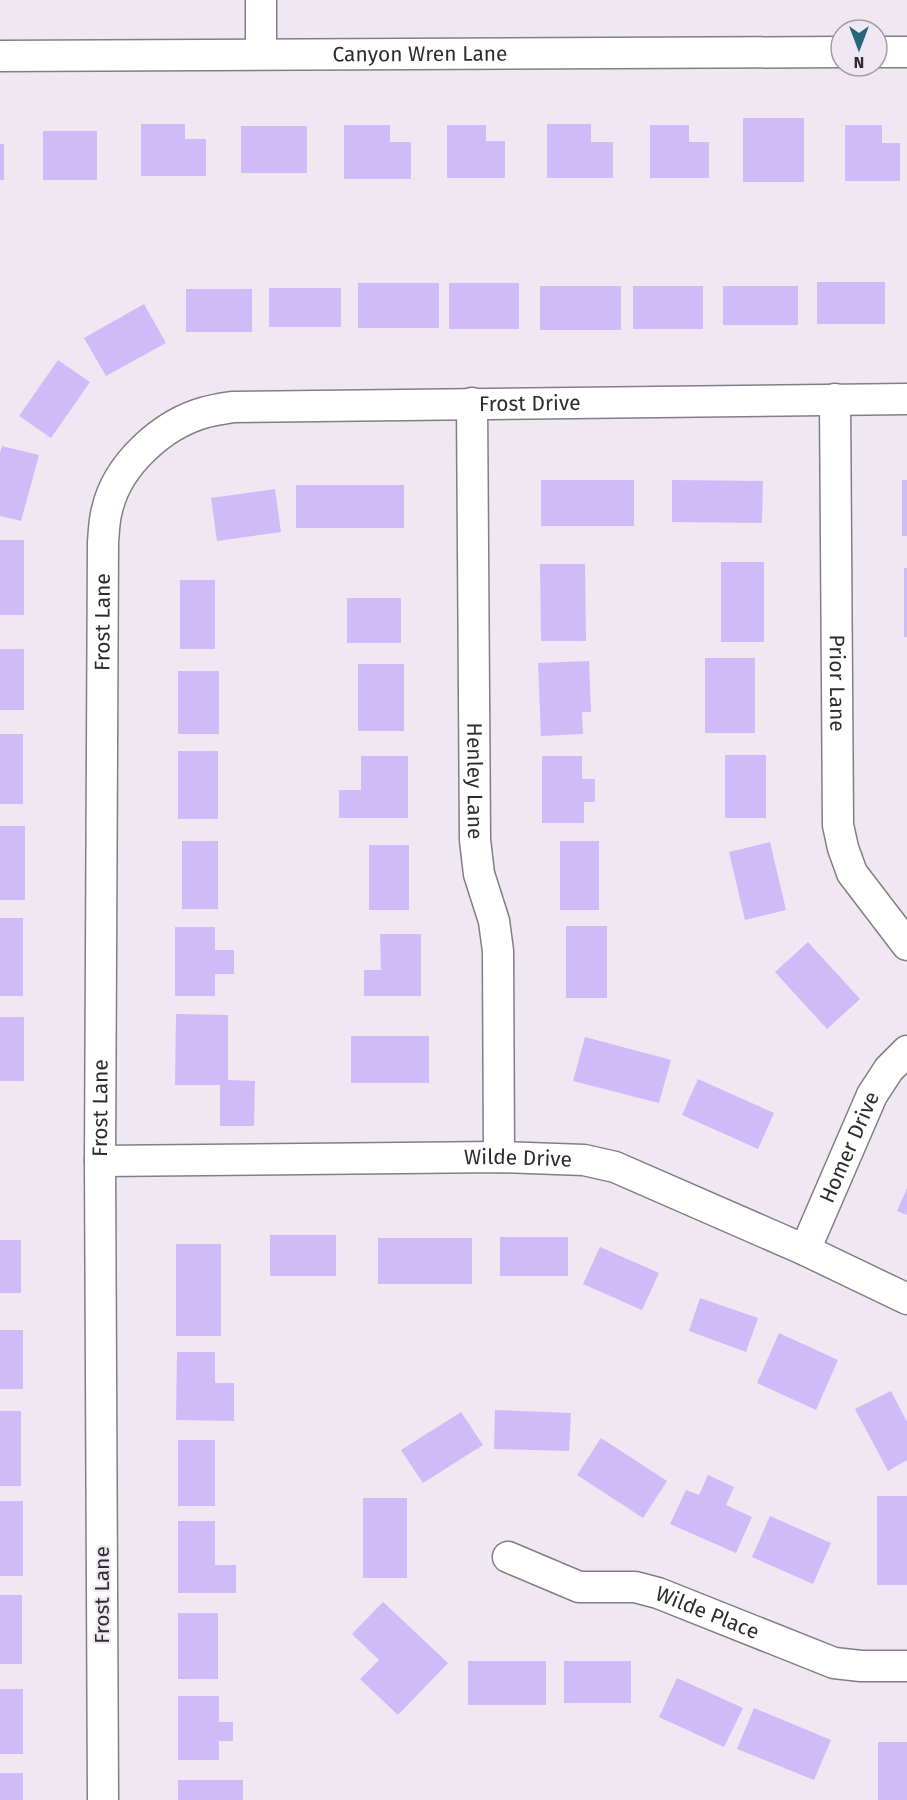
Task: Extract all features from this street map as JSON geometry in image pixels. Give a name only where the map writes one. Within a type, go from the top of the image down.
[{"type":"street","points":[[261,0],[261,54]]},
{"type":"street","name":"Canyon Wren Lane","points":[[0,56],[829,52]]},
{"type":"street","points":[[889,52],[907,52]]},
{"type":"street","name":"Prior Lane","points":[[835,399],[838,825],[852,873],[907,945]]},
{"type":"street","name":"Frost Drive","points":[[158,437],[204,412],[233,407],[907,399]]},
{"type":"street","name":"Henley Lane","points":[[472,403],[475,840],[479,874],[494,921],[498,951],[499,1157]]},
{"type":"street","name":"Frost Lane","points":[[103,1800],[100,1161],[103,543],[107,510],[119,478],[136,456],[158,437]]},
{"type":"street","name":"Homer Drive","points":[[805,1250],[872,1095],[889,1069],[907,1051]]},
{"type":"street","name":"Wilde Drive","points":[[100,1161],[499,1157],[584,1160],[615,1167],[805,1250],[907,1299]]},
{"type":"street","name":"Wilde Place","points":[[508,1557],[579,1587],[635,1587],[657,1593],[834,1663],[861,1666],[907,1666]]},
{"type":"building","points":[[743,118],[804,118],[804,182],[743,182]]},
{"type":"building","points":[[141,124],[185,124],[185,139],[206,139],[206,176],[141,176]]},
{"type":"building","points":[[547,124],[591,124],[591,142],[613,142],[613,178],[547,178]]},
{"type":"building","points":[[344,125],[390,125],[390,142],[411,142],[411,179],[344,179]]},
{"type":"building","points":[[447,125],[486,125],[486,141],[505,141],[505,178],[447,178]]},
{"type":"building","points":[[650,125],[689,125],[689,142],[709,142],[709,178],[650,178]]},
{"type":"building","points":[[845,125],[882,125],[882,143],[900,143],[900,181],[845,181]]},
{"type":"building","points":[[241,126],[307,126],[307,173],[241,173]]},
{"type":"building","points":[[43,131],[97,131],[97,180],[43,180]]},
{"type":"building","points":[[0,144],[4,144],[4,180],[0,180]]},
{"type":"building","points":[[817,282],[885,282],[885,324],[817,324]]},
{"type":"building","points":[[358,283],[439,283],[439,328],[358,328]]},
{"type":"building","points":[[449,283],[519,283],[519,329],[449,329]]},
{"type":"building","points":[[540,286],[621,286],[621,330],[540,330]]},
{"type":"building","points":[[633,286],[703,286],[703,329],[633,329]]},
{"type":"building","points":[[723,286],[798,286],[798,325],[723,325]]},
{"type":"building","points":[[269,288],[341,288],[341,327],[269,327]]},
{"type":"building","points":[[186,289],[252,289],[252,332],[186,332]]},
{"type":"building","points":[[144,304],[166,343],[106,376],[84,338]]},
{"type":"building","points":[[58,360],[90,382],[51,438],[19,416]]},
{"type":"building","points":[[2,446],[39,455],[21,521],[0,516]]},
{"type":"building","points":[[541,480],[634,480],[634,526],[541,526]]},
{"type":"building","points":[[672,480],[763,481],[762,523],[672,522]]},
{"type":"building","points":[[902,480],[907,480],[907,536],[902,536]]},
{"type":"building","points":[[296,485],[404,485],[404,528],[296,528]]},
{"type":"building","points":[[275,489],[281,532],[217,541],[211,498]]},
{"type":"building","points":[[0,540],[24,540],[24,615],[0,615]]},
{"type":"building","points":[[721,562],[764,562],[764,642],[721,642]]},
{"type":"building","points":[[540,564],[585,564],[586,641],[541,641]]},
{"type":"building","points":[[904,568],[907,568],[907,637],[904,637]]},
{"type":"building","points":[[180,580],[215,580],[215,649],[180,649]]},
{"type":"building","points":[[347,598],[401,598],[401,643],[347,643]]},
{"type":"building","points":[[0,649],[24,649],[24,710],[0,710]]},
{"type":"building","points":[[705,658],[755,658],[755,733],[705,733]]},
{"type":"building","points":[[589,661],[591,712],[582,712],[583,734],[541,736],[538,663]]},
{"type":"building","points":[[358,664],[404,664],[404,731],[358,731]]},
{"type":"building","points":[[178,671],[219,671],[219,734],[178,734]]},
{"type":"building","points":[[0,734],[23,734],[23,804],[0,804]]},
{"type":"building","points":[[178,751],[218,751],[218,819],[178,819]]},
{"type":"building","points":[[725,755],[766,755],[766,818],[725,818]]},
{"type":"building","points":[[361,756],[408,756],[408,818],[339,818],[339,790],[361,790]]},
{"type":"building","points":[[542,756],[582,756],[582,779],[595,779],[595,802],[584,802],[584,823],[542,823]]},
{"type":"building","points":[[0,826],[25,826],[25,900],[0,900]]},
{"type":"building","points":[[182,841],[218,841],[218,909],[182,909]]},
{"type":"building","points":[[560,841],[599,841],[599,910],[560,910]]},
{"type":"building","points":[[770,842],[786,910],[745,920],[729,852]]},
{"type":"building","points":[[369,845],[409,845],[409,910],[369,910]]},
{"type":"building","points":[[0,918],[23,918],[23,996],[0,996]]},
{"type":"building","points":[[566,926],[607,926],[607,998],[566,998]]},
{"type":"building","points":[[175,927],[215,927],[215,950],[234,950],[234,974],[215,974],[215,996],[175,996]]},
{"type":"building","points":[[380,934],[421,934],[421,996],[364,996],[364,970],[381,970]]},
{"type":"building","points":[[808,942],[860,999],[827,1029],[775,972]]},
{"type":"building","points":[[176,1014],[228,1015],[228,1080],[255,1081],[254,1126],[220,1126],[220,1085],[175,1085]]},
{"type":"building","points":[[0,1017],[24,1017],[24,1081],[0,1081]]},
{"type":"building","points":[[351,1036],[429,1036],[429,1083],[351,1083]]},
{"type":"building","points":[[585,1037],[671,1060],[659,1103],[573,1081]]},
{"type":"building","points":[[698,1079],[774,1113],[758,1149],[682,1115]]},
{"type":"building","points":[[907,1188],[907,1215],[897,1211]]},
{"type":"building","points":[[270,1235],[336,1235],[336,1276],[270,1276]]},
{"type":"building","points":[[500,1237],[568,1237],[568,1276],[500,1276]]},
{"type":"building","points":[[378,1238],[472,1238],[472,1284],[378,1284]]},
{"type":"building","points":[[0,1240],[21,1240],[21,1293],[0,1293]]},
{"type":"building","points":[[176,1244],[221,1244],[221,1336],[176,1336]]},
{"type":"building","points":[[600,1247],[659,1273],[642,1310],[583,1284]]},
{"type":"building","points":[[700,1298],[758,1318],[746,1352],[689,1331]]},
{"type":"building","points":[[0,1330],[23,1330],[23,1389],[0,1389]]},
{"type":"building","points":[[779,1333],[838,1360],[816,1410],[757,1383]]},
{"type":"building","points":[[177,1352],[215,1352],[215,1383],[234,1383],[234,1421],[176,1420]]},
{"type":"building","points":[[891,1391],[907,1422],[907,1460],[888,1471],[855,1409]]},
{"type":"building","points":[[495,1410],[571,1413],[569,1451],[494,1449]]},
{"type":"building","points":[[0,1411],[21,1411],[21,1486],[0,1486]]},
{"type":"building","points":[[461,1412],[483,1445],[423,1483],[401,1450]]},
{"type":"building","points":[[601,1438],[667,1481],[643,1518],[577,1475]]},
{"type":"building","points":[[178,1440],[215,1440],[215,1506],[178,1506]]},
{"type":"building","points":[[708,1475],[734,1487],[726,1505],[752,1517],[736,1553],[670,1524],[686,1490],[699,1495]]},
{"type":"building","points":[[877,1496],[907,1496],[907,1585],[877,1585]]},
{"type":"building","points":[[363,1498],[407,1498],[407,1578],[363,1578]]},
{"type":"building","points":[[0,1501],[23,1501],[23,1576],[0,1576]]},
{"type":"building","points":[[770,1516],[831,1543],[813,1584],[752,1557]]},
{"type":"building","points":[[178,1521],[215,1521],[215,1565],[236,1565],[236,1593],[178,1593]]},
{"type":"building","points":[[0,1595],[22,1595],[22,1664],[0,1664]]},
{"type":"building","points":[[383,1602],[448,1663],[398,1715],[360,1679],[379,1660],[352,1634]]},
{"type":"building","points":[[178,1613],[218,1613],[218,1679],[178,1679]]},
{"type":"building","points":[[468,1661],[546,1661],[546,1705],[468,1705]]},
{"type":"building","points":[[564,1661],[631,1661],[631,1703],[564,1703]]},
{"type":"building","points":[[677,1678],[743,1708],[724,1747],[659,1717]]},
{"type":"building","points":[[0,1689],[23,1689],[23,1754],[0,1754]]},
{"type":"building","points":[[178,1696],[219,1696],[219,1722],[233,1722],[233,1741],[219,1741],[219,1760],[178,1760]]},
{"type":"building","points":[[754,1708],[831,1740],[814,1780],[737,1749]]},
{"type":"building","points":[[878,1742],[907,1742],[907,1800],[878,1800]]},
{"type":"building","points":[[0,1773],[23,1773],[23,1800],[0,1800]]},
{"type":"building","points":[[178,1780],[243,1780],[243,1800],[178,1800]]}]
